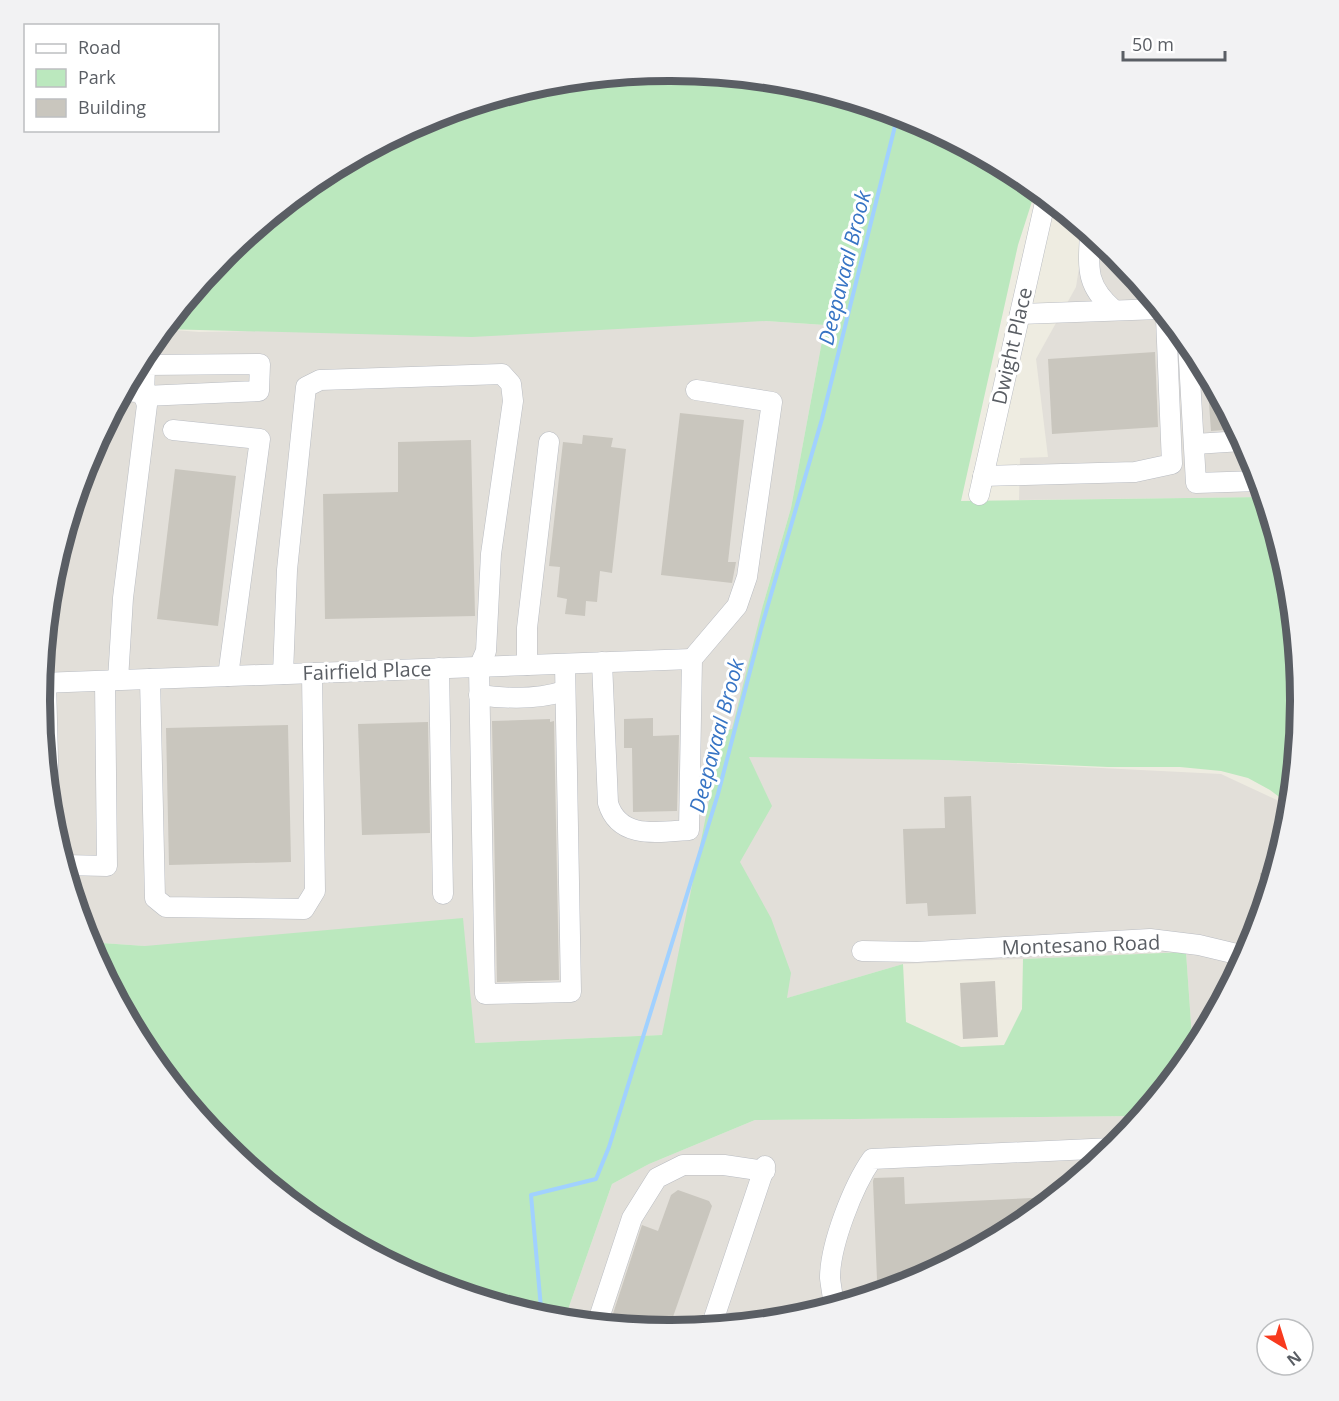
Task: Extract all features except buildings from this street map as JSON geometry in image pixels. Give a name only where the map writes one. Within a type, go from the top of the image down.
[{"type":"street","name":"Dwight Place","points":[[1044,207],[981,486],[1135,472],[1172,464],[1167,331]]},
{"type":"street","points":[[1089,245],[1088,274],[1099,298],[1114,310]]},
{"type":"street","points":[[1020,314],[1150,309]]},
{"type":"street","points":[[1189,363],[1196,483],[1249,481]]},
{"type":"street","points":[[132,392],[144,396],[259,391],[260,364],[148,366]]},
{"type":"street","points":[[72,865],[107,867],[112,681],[147,405],[144,396],[145,371]]},
{"type":"street","points":[[283,674],[287,570],[306,387],[320,380],[502,374],[511,384],[513,401],[491,554],[486,651],[478,667],[485,994],[571,992],[565,663]]},
{"type":"street","points":[[602,662],[610,813],[616,822],[629,831],[689,830],[692,659],[737,606],[747,577],[772,402],[696,390]]},
{"type":"street","points":[[173,430],[260,439],[228,676]]},
{"type":"street","points":[[527,665],[527,628],[549,442]]},
{"type":"street","points":[[1195,444],[1233,442]]},
{"type":"street","name":"Fairfield Place","points":[[50,683],[692,659]]},
{"type":"street","points":[[439,668],[443,894]]},
{"type":"street","points":[[150,679],[155,898],[166,907],[304,909],[315,891],[312,673]]},
{"type":"street","points":[[479,695],[501,698],[546,697],[564,691]]},
{"type":"street","name":"Montesano Road","points":[[862,951],[917,952],[1150,939],[1198,945],[1235,954]]},
{"type":"street","points":[[833,1298],[830,1277],[834,1253],[852,1200],[872,1159],[1098,1149]]},
{"type":"street","points":[[600,1316],[632,1218],[657,1178],[683,1166],[724,1165],[765,1169],[714,1319]]},
{"type":"shaded area","points":[[1084,239],[1136,292],[1185,356],[1226,426],[1255,497],[1019,500],[1020,458],[1048,457],[1036,359],[1076,287]]},
{"type":"shaded area","points":[[766,321],[825,325],[791,508],[763,605],[748,756],[943,760],[1221,774],[1281,802],[1257,900],[1226,975],[1192,1034],[1186,952],[903,964],[662,1035],[475,1043],[145,946],[99,943],[82,900],[71,861],[61,821],[55,781],[51,741],[51,660],[61,580],[82,501],[113,426],[133,390],[173,330],[199,332]]},
{"type":"shaded area","points":[[1129,1116],[1078,1167],[1014,1216],[944,1257],[869,1288],[790,1309],[710,1319],[629,1319],[567,1312],[612,1184],[649,1164],[755,1120]]},
{"type":"green space","points":[[670,80],[750,86],[790,92],[869,113],[944,144],[980,164],[1033,199],[1018,245],[961,501],[1255,497],[1278,580],[1288,660],[1290,700],[1281,799],[1248,778],[1221,771],[1180,767],[749,757],[772,806],[740,862],[771,918],[791,973],[787,998],[903,964],[906,1022],[961,1047],[1004,1045],[1022,1009],[1023,959],[1186,952],[1192,1034],[1161,1078],[1129,1116],[755,1120],[649,1164],[612,1184],[567,1312],[470,1288],[395,1257],[359,1237],[325,1216],[261,1167],[203,1109],[154,1045],[113,975],[99,943],[145,946],[463,918],[475,1043],[662,1035],[723,731],[732,729],[763,605],[791,508],[825,325],[766,321],[472,337],[173,329],[231,262],[261,234],[325,185],[395,144],[432,128],[470,113],[549,92],[629,82]]},
{"type":"waterway","name":"Deepavaal Brook","points":[[541,1307],[531,1195],[596,1179],[609,1147],[718,794],[761,629],[822,419],[896,124]]}]
